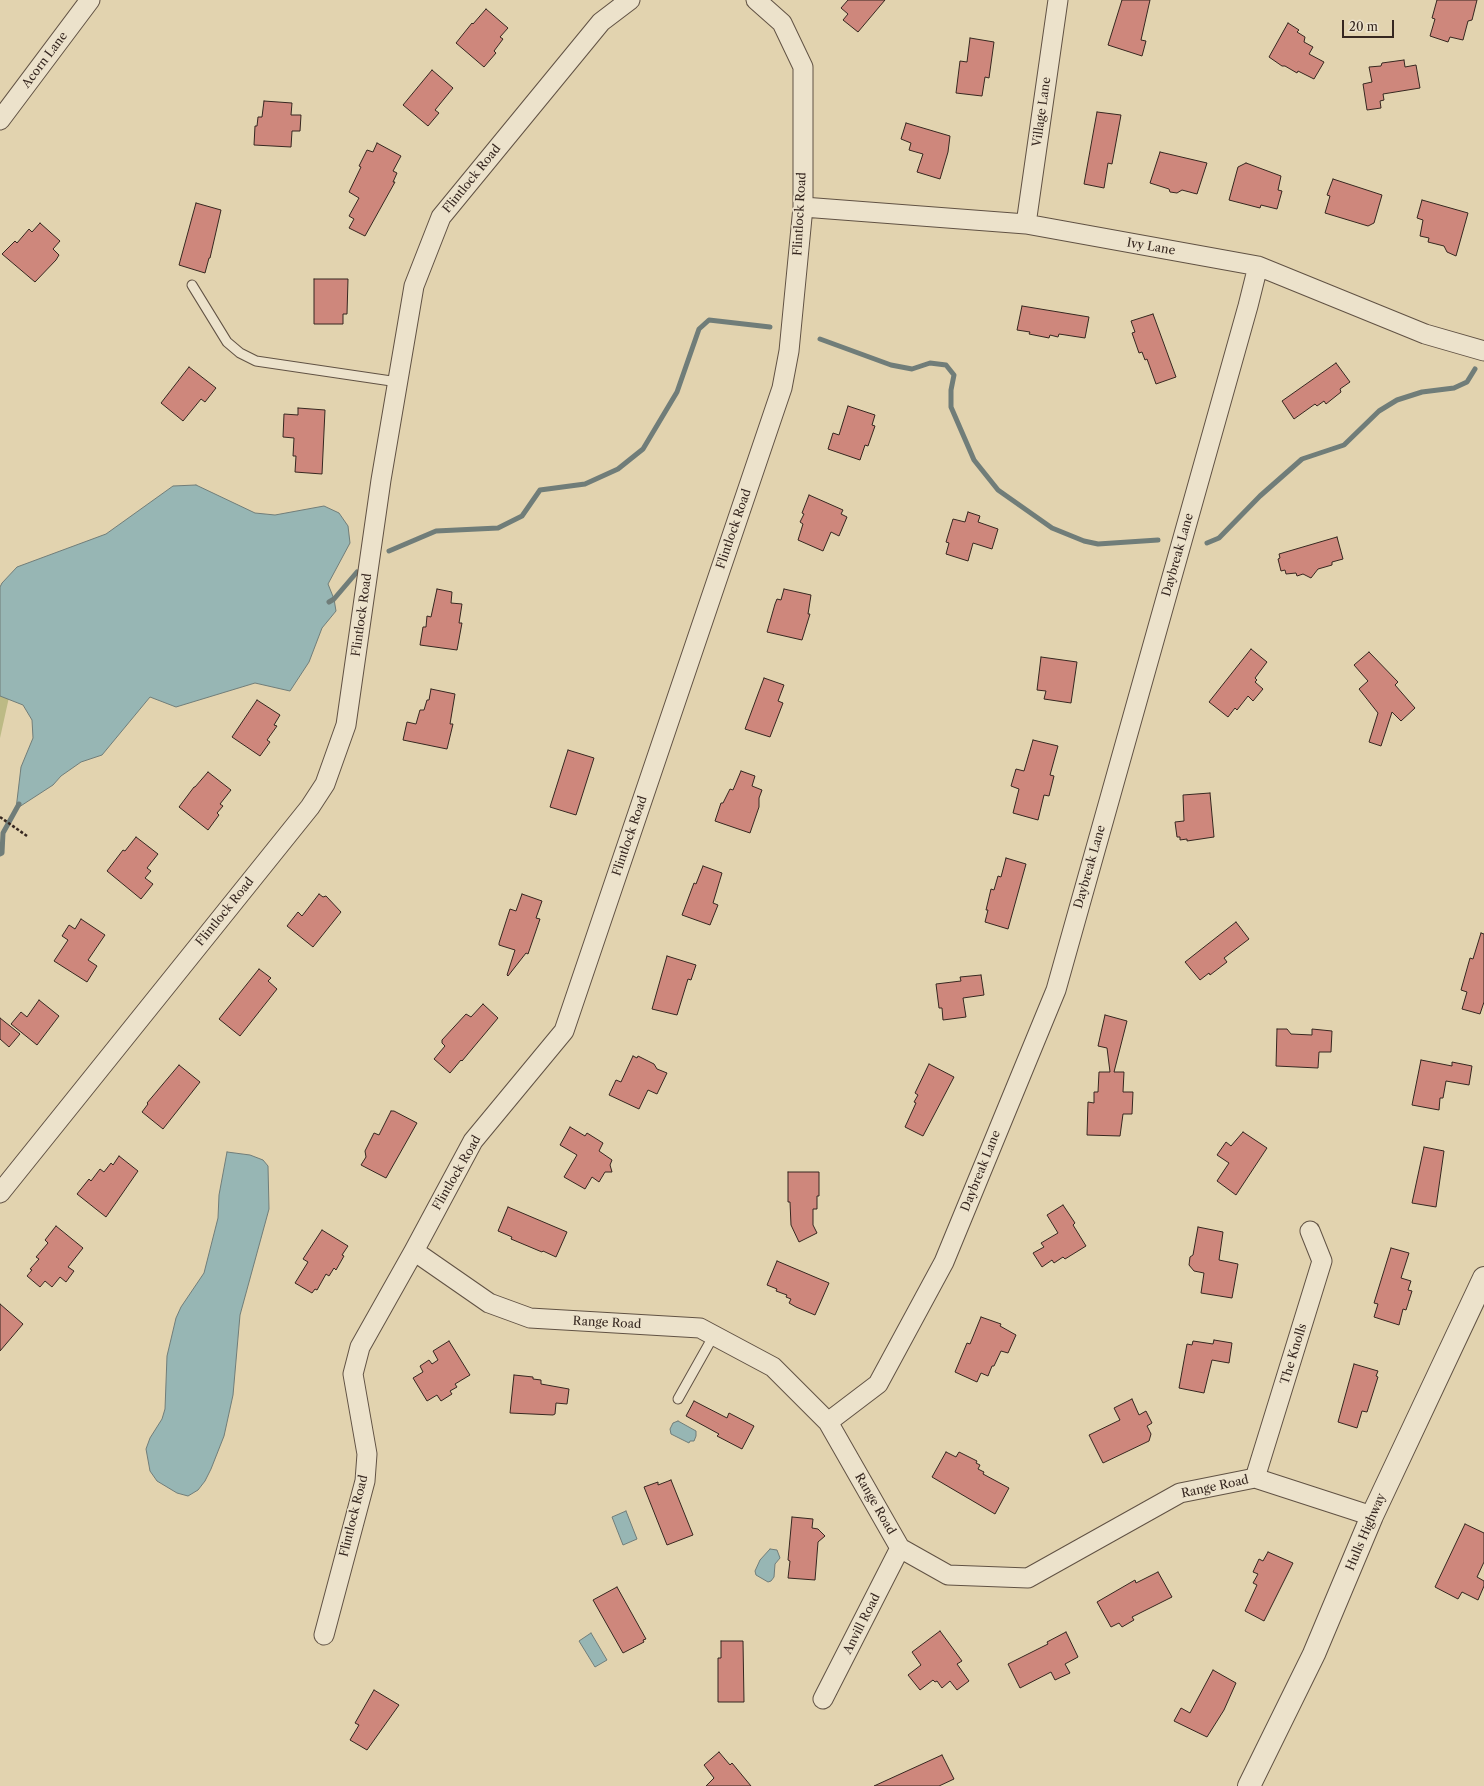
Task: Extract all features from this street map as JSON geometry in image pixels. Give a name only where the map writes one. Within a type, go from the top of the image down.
[{"type":"street","name":"Acorn Lane","points":[[0,120],[90,0]]},
{"type":"street","name":"Flintlock Road","points":[[0,1193],[310,807],[325,784],[346,725],[381,480],[414,286],[441,216],[601,22],[630,0]]},
{"type":"street","name":"Flintlock Road","points":[[324,1635],[365,1481],[367,1454],[353,1374],[360,1347],[473,1141],[564,1031],[782,388],[789,351],[803,207],[803,67],[782,23],[756,0]]},
{"type":"street","name":"Village Lane","points":[[1026,224],[1058,0]]},
{"type":"street","name":"Ivy Lane","points":[[803,207],[1026,224],[1258,266],[1425,334],[1484,351]]},
{"type":"street","name":"Daybreak Lane","points":[[828,1422],[878,1384],[944,1262],[1056,990],[1242,329],[1258,266]]},
{"type":"street","name":"The Knolls","points":[[1255,1478],[1322,1261],[1310,1231]]},
{"type":"street","name":"Range Road","points":[[414,1251],[489,1302],[530,1318],[700,1328],[773,1367],[828,1422],[900,1548],[948,1575],[1028,1578],[1180,1493],[1255,1478],[1372,1516]]},
{"type":"street","name":"Hulls Highway","points":[[1249,1786],[1314,1654],[1372,1516],[1484,1278]]},
{"type":"street","name":"Anvill Road","points":[[823,1699],[900,1548]]},
{"type":"lane","points":[[192,285],[227,342],[240,354],[256,361],[398,382]]},
{"type":"lane","points":[[678,1399],[714,1335]]},
{"type":"path","points":[[0,817],[27,836]]},
{"type":"shaded area","points":[[0,644],[17,661],[0,738]]},
{"type":"water","points":[[196,485],[255,513],[275,515],[324,506],[339,513],[348,526],[350,543],[328,584],[334,599],[336,611],[322,628],[309,662],[290,691],[255,683],[176,707],[150,697],[102,755],[81,762],[61,776],[53,785],[16,809],[21,767],[33,738],[32,720],[23,705],[0,696],[0,587],[2,583],[17,567],[106,534],[173,486]]},
{"type":"water","points":[[227,1152],[250,1155],[263,1160],[268,1166],[269,1209],[240,1315],[233,1395],[224,1436],[205,1481],[198,1490],[188,1496],[177,1493],[157,1481],[150,1471],[146,1449],[150,1438],[162,1419],[165,1409],[167,1356],[176,1318],[181,1307],[204,1273],[218,1218],[219,1195]]},
{"type":"water","points":[[678,1421],[696,1431],[694,1441],[690,1441],[689,1443],[671,1434],[670,1429],[673,1423]]},
{"type":"water","points":[[626,1511],[637,1539],[623,1545],[612,1517]]},
{"type":"water","points":[[770,1549],[777,1550],[780,1558],[775,1564],[774,1577],[768,1582],[756,1575],[755,1571],[760,1560]]},
{"type":"water","points":[[591,1633],[607,1660],[595,1667],[579,1641]]},
{"type":"building","points":[[848,0],[885,0],[858,32],[843,20],[848,14],[841,8]]},
{"type":"building","points":[[1122,0],[1150,0],[1141,40],[1146,41],[1142,56],[1108,45]]},
{"type":"building","points":[[1437,0],[1477,0],[1472,20],[1468,21],[1463,40],[1450,37],[1448,42],[1430,36],[1435,19],[1432,18]]},
{"type":"building","points":[[486,9],[508,28],[500,37],[503,39],[494,51],[496,53],[484,67],[456,43],[472,23],[473,24]]},
{"type":"building","points":[[1288,23],[1299,30],[1297,32],[1305,37],[1304,42],[1313,47],[1309,54],[1324,62],[1314,79],[1298,71],[1297,73],[1285,66],[1282,66],[1269,57]]},
{"type":"building","points":[[970,38],[994,42],[989,78],[985,77],[982,96],[956,93],[960,61],[967,62]]},
{"type":"building","points":[[1404,60],[1405,67],[1416,65],[1420,88],[1383,94],[1384,100],[1380,101],[1381,108],[1367,110],[1363,84],[1372,82],[1369,67],[1381,66],[1382,63]]},
{"type":"building","points":[[432,70],[453,88],[435,110],[439,113],[428,126],[403,105]]},
{"type":"building","points":[[264,101],[292,103],[291,115],[301,115],[300,131],[292,131],[291,147],[254,145],[255,126],[257,126],[258,117],[262,117]]},
{"type":"building","points":[[1097,112],[1121,115],[1112,164],[1108,163],[1104,188],[1084,184]]},
{"type":"building","points":[[906,123],[950,136],[948,152],[940,179],[917,172],[923,154],[909,150],[911,143],[901,139]]},
{"type":"building","points":[[377,143],[401,156],[393,171],[397,173],[393,182],[395,182],[365,236],[349,228],[354,219],[349,216],[359,198],[349,192],[367,150],[373,152]]},
{"type":"building","points":[[1160,152],[1207,163],[1197,194],[1182,190],[1177,193],[1170,192],[1169,189],[1150,183]]},
{"type":"building","points":[[1246,163],[1281,176],[1278,190],[1282,191],[1277,209],[1261,205],[1260,208],[1229,200],[1238,167]]},
{"type":"building","points":[[1333,179],[1382,195],[1374,223],[1368,226],[1325,213],[1330,196],[1327,195]]},
{"type":"building","points":[[1422,200],[1468,213],[1456,256],[1447,252],[1444,246],[1428,242],[1429,238],[1420,236],[1423,220],[1417,218]]},
{"type":"building","points":[[196,203],[221,210],[205,273],[179,265]]},
{"type":"building","points":[[40,223],[60,241],[53,249],[59,255],[35,282],[2,254],[15,241],[17,243],[29,229],[32,232]]},
{"type":"building","points":[[314,279],[348,279],[347,314],[343,314],[343,324],[314,324]]},
{"type":"building","points":[[1022,306],[1089,317],[1085,338],[1059,334],[1058,337],[1050,335],[1049,338],[1029,334],[1030,332],[1017,330]]},
{"type":"building","points":[[1153,314],[1176,377],[1156,384],[1147,359],[1145,360],[1142,352],[1139,353],[1132,333],[1135,332],[1131,321]]},
{"type":"building","points":[[1336,363],[1350,382],[1340,389],[1341,392],[1326,404],[1324,401],[1317,406],[1315,404],[1294,419],[1282,401]]},
{"type":"building","points":[[189,367],[216,388],[205,402],[201,399],[183,421],[161,403]]},
{"type":"building","points":[[848,406],[875,415],[872,425],[875,426],[868,446],[865,445],[860,460],[828,449],[833,433],[839,435]]},
{"type":"building","points":[[298,408],[325,410],[322,474],[295,472],[296,456],[293,456],[294,438],[283,437],[284,414],[298,415]]},
{"type":"building","points":[[809,495],[843,510],[841,514],[847,517],[839,536],[831,532],[823,551],[798,540],[803,524],[800,522],[804,514],[802,513]]},
{"type":"building","points":[[968,512],[980,516],[978,522],[998,529],[992,549],[973,543],[968,561],[946,554],[949,543],[946,542],[953,519],[965,522]]},
{"type":"building","points":[[1337,537],[1343,559],[1332,562],[1332,565],[1318,569],[1311,578],[1303,574],[1297,576],[1296,573],[1286,574],[1285,570],[1281,571],[1278,559],[1280,558],[1279,554]]},
{"type":"building","points":[[437,589],[452,592],[451,603],[462,604],[459,623],[462,623],[457,650],[420,645],[423,627],[426,627],[427,616],[431,617]]},
{"type":"building","points":[[784,589],[811,595],[808,614],[810,614],[802,640],[767,632],[775,604],[777,599],[781,600]]},
{"type":"building","points":[[1251,649],[1267,662],[1255,678],[1257,680],[1255,682],[1263,689],[1253,701],[1248,696],[1237,710],[1235,708],[1228,717],[1209,702]]},
{"type":"building","points":[[1369,652],[1398,682],[1395,685],[1415,708],[1401,721],[1392,712],[1381,746],[1369,742],[1378,713],[1359,689],[1368,681],[1354,665]]},
{"type":"building","points":[[1041,657],[1077,662],[1071,703],[1044,699],[1046,691],[1037,690]]},
{"type":"building","points":[[764,678],[784,685],[778,701],[783,703],[770,737],[745,729]]},
{"type":"building","points":[[431,689],[455,694],[450,724],[453,724],[447,749],[403,740],[407,722],[416,724],[420,710],[424,710],[427,700],[429,700]]},
{"type":"building","points":[[257,700],[280,715],[274,725],[277,726],[267,740],[270,742],[260,756],[232,737]]},
{"type":"building","points":[[1033,740],[1058,746],[1050,775],[1054,776],[1049,796],[1044,795],[1038,820],[1013,813],[1019,789],[1011,786],[1016,769],[1024,771]]},
{"type":"building","points":[[568,750],[594,758],[576,815],[550,807]]},
{"type":"building","points":[[741,771],[755,776],[752,786],[762,790],[759,798],[759,807],[750,833],[715,821],[721,803],[723,803],[730,789],[733,790]]},
{"type":"building","points":[[208,772],[231,790],[220,804],[223,806],[217,813],[219,815],[208,830],[179,807],[194,787]]},
{"type":"building","points":[[1210,793],[1214,837],[1187,841],[1187,839],[1180,840],[1180,837],[1177,837],[1175,822],[1184,821],[1183,795]]},
{"type":"building","points":[[136,837],[158,854],[147,868],[151,871],[145,878],[153,884],[141,899],[107,871],[123,850],[125,851]]},
{"type":"building","points":[[1006,858],[1026,864],[1008,929],[985,922],[991,889],[994,890],[998,876],[1001,877]]},
{"type":"building","points":[[703,866],[722,873],[713,903],[718,905],[710,925],[682,915],[694,883],[696,884]]},
{"type":"building","points":[[319,894],[323,897],[326,896],[341,912],[313,947],[287,926],[298,912],[302,916]]},
{"type":"building","points":[[522,894],[542,901],[536,918],[540,919],[528,954],[526,953],[508,976],[507,975],[515,950],[499,945],[499,943],[510,909],[516,911]]},
{"type":"building","points":[[81,919],[105,935],[88,960],[97,966],[87,982],[54,961],[68,940],[62,936],[69,925],[75,929]]},
{"type":"building","points":[[1236,922],[1249,939],[1224,958],[1227,962],[1210,975],[1209,973],[1200,980],[1185,962]]},
{"type":"building","points":[[1481,933],[1484,934],[1484,1002],[1480,1014],[1462,1009],[1467,992],[1461,990],[1470,958],[1473,959]]},
{"type":"building","points":[[667,956],[696,965],[691,980],[688,979],[677,1015],[652,1009]]},
{"type":"building","points":[[259,969],[271,978],[268,981],[277,989],[240,1036],[219,1019]]},
{"type":"building","points":[[981,975],[984,995],[963,998],[966,1017],[943,1020],[942,1008],[939,1008],[936,984],[961,981],[960,977]]},
{"type":"building","points":[[39,1000],[59,1016],[37,1045],[11,1024],[21,1012],[27,1017]]},
{"type":"building","points":[[483,1004],[498,1018],[450,1073],[434,1059],[445,1046],[442,1043],[442,1040],[466,1014],[471,1017]]},
{"type":"building","points":[[1105,1015],[1127,1021],[1114,1072],[1124,1072],[1123,1092],[1133,1092],[1132,1114],[1123,1114],[1120,1136],[1087,1135],[1088,1102],[1094,1103],[1094,1092],[1098,1092],[1099,1072],[1110,1072],[1107,1048],[1098,1046]]},
{"type":"building","points":[[0,1018],[20,1034],[9,1047],[0,1039]]},
{"type":"building","points":[[1277,1029],[1287,1029],[1291,1034],[1312,1035],[1312,1029],[1332,1031],[1331,1052],[1319,1052],[1318,1068],[1276,1066]]},
{"type":"building","points":[[633,1056],[637,1058],[638,1056],[654,1064],[657,1069],[667,1073],[657,1094],[648,1090],[639,1109],[609,1095],[616,1080],[621,1082]]},
{"type":"building","points":[[1421,1060],[1452,1066],[1452,1062],[1472,1066],[1469,1085],[1446,1081],[1443,1098],[1440,1098],[1439,1110],[1412,1105]]},
{"type":"building","points":[[929,1064],[954,1077],[923,1136],[905,1127],[916,1103],[914,1102],[918,1095],[915,1093]]},
{"type":"building","points":[[179,1065],[200,1082],[163,1129],[142,1112],[148,1104],[147,1103]]},
{"type":"building","points":[[391,1111],[394,1111],[417,1123],[386,1178],[361,1165],[366,1157],[365,1151],[374,1133],[379,1135]]},
{"type":"building","points":[[570,1127],[585,1136],[587,1133],[603,1143],[599,1151],[612,1160],[610,1165],[612,1172],[605,1172],[599,1182],[592,1177],[585,1189],[564,1177],[577,1155],[560,1145]]},
{"type":"building","points":[[1243,1132],[1267,1148],[1236,1195],[1217,1181],[1229,1163],[1217,1155],[1226,1142],[1231,1146]]},
{"type":"building","points":[[1424,1147],[1444,1151],[1436,1207],[1412,1203]]},
{"type":"building","points":[[119,1156],[138,1171],[106,1217],[77,1194],[89,1179],[91,1181],[100,1169],[104,1172],[111,1163],[113,1165]]},
{"type":"building","points":[[788,1172],[819,1172],[819,1196],[817,1196],[817,1209],[813,1209],[813,1225],[817,1233],[799,1242],[791,1225],[790,1202],[788,1202]]},
{"type":"building","points":[[1063,1205],[1075,1223],[1073,1225],[1086,1246],[1065,1259],[1063,1257],[1054,1263],[1052,1260],[1042,1267],[1033,1253],[1044,1247],[1041,1243],[1058,1233],[1047,1215]]},
{"type":"building","points":[[508,1207],[567,1232],[556,1257],[511,1239],[512,1237],[498,1231]]},
{"type":"building","points":[[56,1226],[83,1248],[68,1267],[74,1271],[66,1282],[60,1277],[52,1287],[45,1281],[40,1287],[27,1276],[32,1270],[30,1269],[39,1259],[36,1257],[48,1243],[45,1240]]},
{"type":"building","points":[[1198,1227],[1223,1232],[1219,1260],[1238,1264],[1232,1298],[1201,1293],[1204,1273],[1194,1271],[1189,1265],[1190,1257],[1193,1255]]},
{"type":"building","points":[[322,1230],[348,1246],[342,1255],[344,1256],[336,1270],[334,1268],[329,1276],[326,1274],[317,1290],[315,1289],[312,1293],[295,1283],[308,1262],[303,1259]]},
{"type":"building","points":[[1391,1248],[1409,1253],[1401,1278],[1411,1281],[1408,1290],[1412,1291],[1406,1310],[1403,1309],[1399,1325],[1374,1317],[1378,1304],[1374,1303]]},
{"type":"building","points":[[777,1261],[829,1283],[815,1315],[789,1303],[791,1299],[786,1297],[787,1295],[776,1291],[777,1289],[767,1285]]},
{"type":"building","points":[[0,1304],[23,1324],[0,1351]]},
{"type":"building","points":[[981,1317],[1001,1324],[1000,1326],[1016,1335],[1008,1353],[1001,1351],[988,1376],[981,1373],[977,1382],[955,1372],[967,1343],[970,1344]]},
{"type":"building","points":[[1214,1340],[1232,1343],[1229,1363],[1212,1360],[1204,1393],[1179,1388],[1187,1344],[1192,1345],[1193,1341],[1213,1344]]},
{"type":"building","points":[[449,1341],[470,1375],[455,1384],[457,1387],[450,1391],[452,1394],[441,1401],[437,1395],[427,1401],[413,1378],[423,1372],[420,1366],[429,1360],[432,1364],[438,1360],[433,1351]]},
{"type":"building","points":[[1354,1364],[1378,1371],[1376,1376],[1378,1377],[1367,1412],[1362,1411],[1357,1428],[1338,1422]]},
{"type":"building","points":[[514,1375],[533,1377],[533,1379],[541,1380],[541,1384],[569,1389],[567,1404],[556,1403],[555,1414],[553,1415],[510,1413]]},
{"type":"building","points":[[1132,1399],[1139,1415],[1146,1411],[1152,1423],[1147,1426],[1151,1434],[1149,1441],[1103,1463],[1089,1435],[1120,1420],[1114,1408]]},
{"type":"building","points":[[694,1401],[727,1418],[729,1413],[754,1426],[742,1449],[717,1436],[719,1434],[686,1416]]},
{"type":"building","points":[[946,1452],[956,1457],[959,1452],[977,1461],[976,1463],[980,1465],[978,1469],[984,1472],[983,1474],[1009,1488],[995,1514],[932,1477]]},
{"type":"building","points":[[671,1480],[693,1535],[667,1545],[644,1487],[658,1482],[658,1485]]},
{"type":"building","points":[[792,1517],[813,1519],[812,1528],[818,1529],[825,1536],[818,1542],[815,1580],[788,1578]]},
{"type":"building","points":[[1465,1524],[1484,1533],[1484,1562],[1477,1577],[1484,1581],[1484,1586],[1478,1600],[1462,1592],[1458,1599],[1435,1587]]},
{"type":"building","points":[[1268,1552],[1293,1563],[1264,1621],[1245,1611],[1257,1585],[1253,1583],[1258,1574],[1253,1572],[1259,1559],[1263,1561]]},
{"type":"building","points":[[1158,1572],[1172,1597],[1132,1617],[1134,1620],[1122,1627],[1119,1623],[1111,1627],[1097,1602],[1135,1580],[1136,1583]]},
{"type":"building","points":[[617,1587],[646,1639],[643,1640],[644,1642],[623,1653],[593,1600]]},
{"type":"building","points":[[940,1631],[962,1661],[957,1664],[969,1681],[957,1690],[950,1681],[942,1688],[937,1681],[935,1682],[933,1680],[920,1690],[908,1675],[921,1665],[912,1652]]},
{"type":"building","points":[[1066,1632],[1078,1657],[1065,1664],[1070,1673],[1055,1680],[1051,1672],[1020,1688],[1008,1664],[1048,1644],[1047,1642]]},
{"type":"building","points":[[721,1641],[743,1641],[744,1702],[718,1702],[718,1658],[721,1658]]},
{"type":"building","points":[[1213,1670],[1236,1683],[1224,1710],[1207,1737],[1174,1721],[1181,1708],[1190,1713]]},
{"type":"building","points":[[374,1690],[399,1705],[367,1750],[350,1740],[359,1725],[355,1723]]},
{"type":"building","points":[[719,1752],[730,1765],[732,1763],[751,1786],[706,1786],[714,1778],[704,1765]]},
{"type":"building","points":[[942,1755],[954,1779],[939,1786],[874,1786]]},
{"type":"waterway","points":[[389,551],[436,531],[498,528],[522,516],[540,490],[585,484],[618,469],[643,449],[677,392],[699,329],[709,320],[770,327]]},
{"type":"waterway","points":[[820,339],[891,365],[912,369],[930,363],[946,365],[954,375],[951,390],[951,407],[974,460],[998,490],[1052,528],[1084,541],[1098,544],[1158,540]]},
{"type":"waterway","points":[[1207,543],[1219,538],[1260,496],[1302,459],[1344,445],[1379,411],[1397,400],[1422,392],[1454,388],[1467,382],[1475,369]]},
{"type":"waterway","points":[[329,602],[334,599],[357,572]]},
{"type":"waterway","points":[[0,854],[2,853],[3,833],[19,804]]}]
